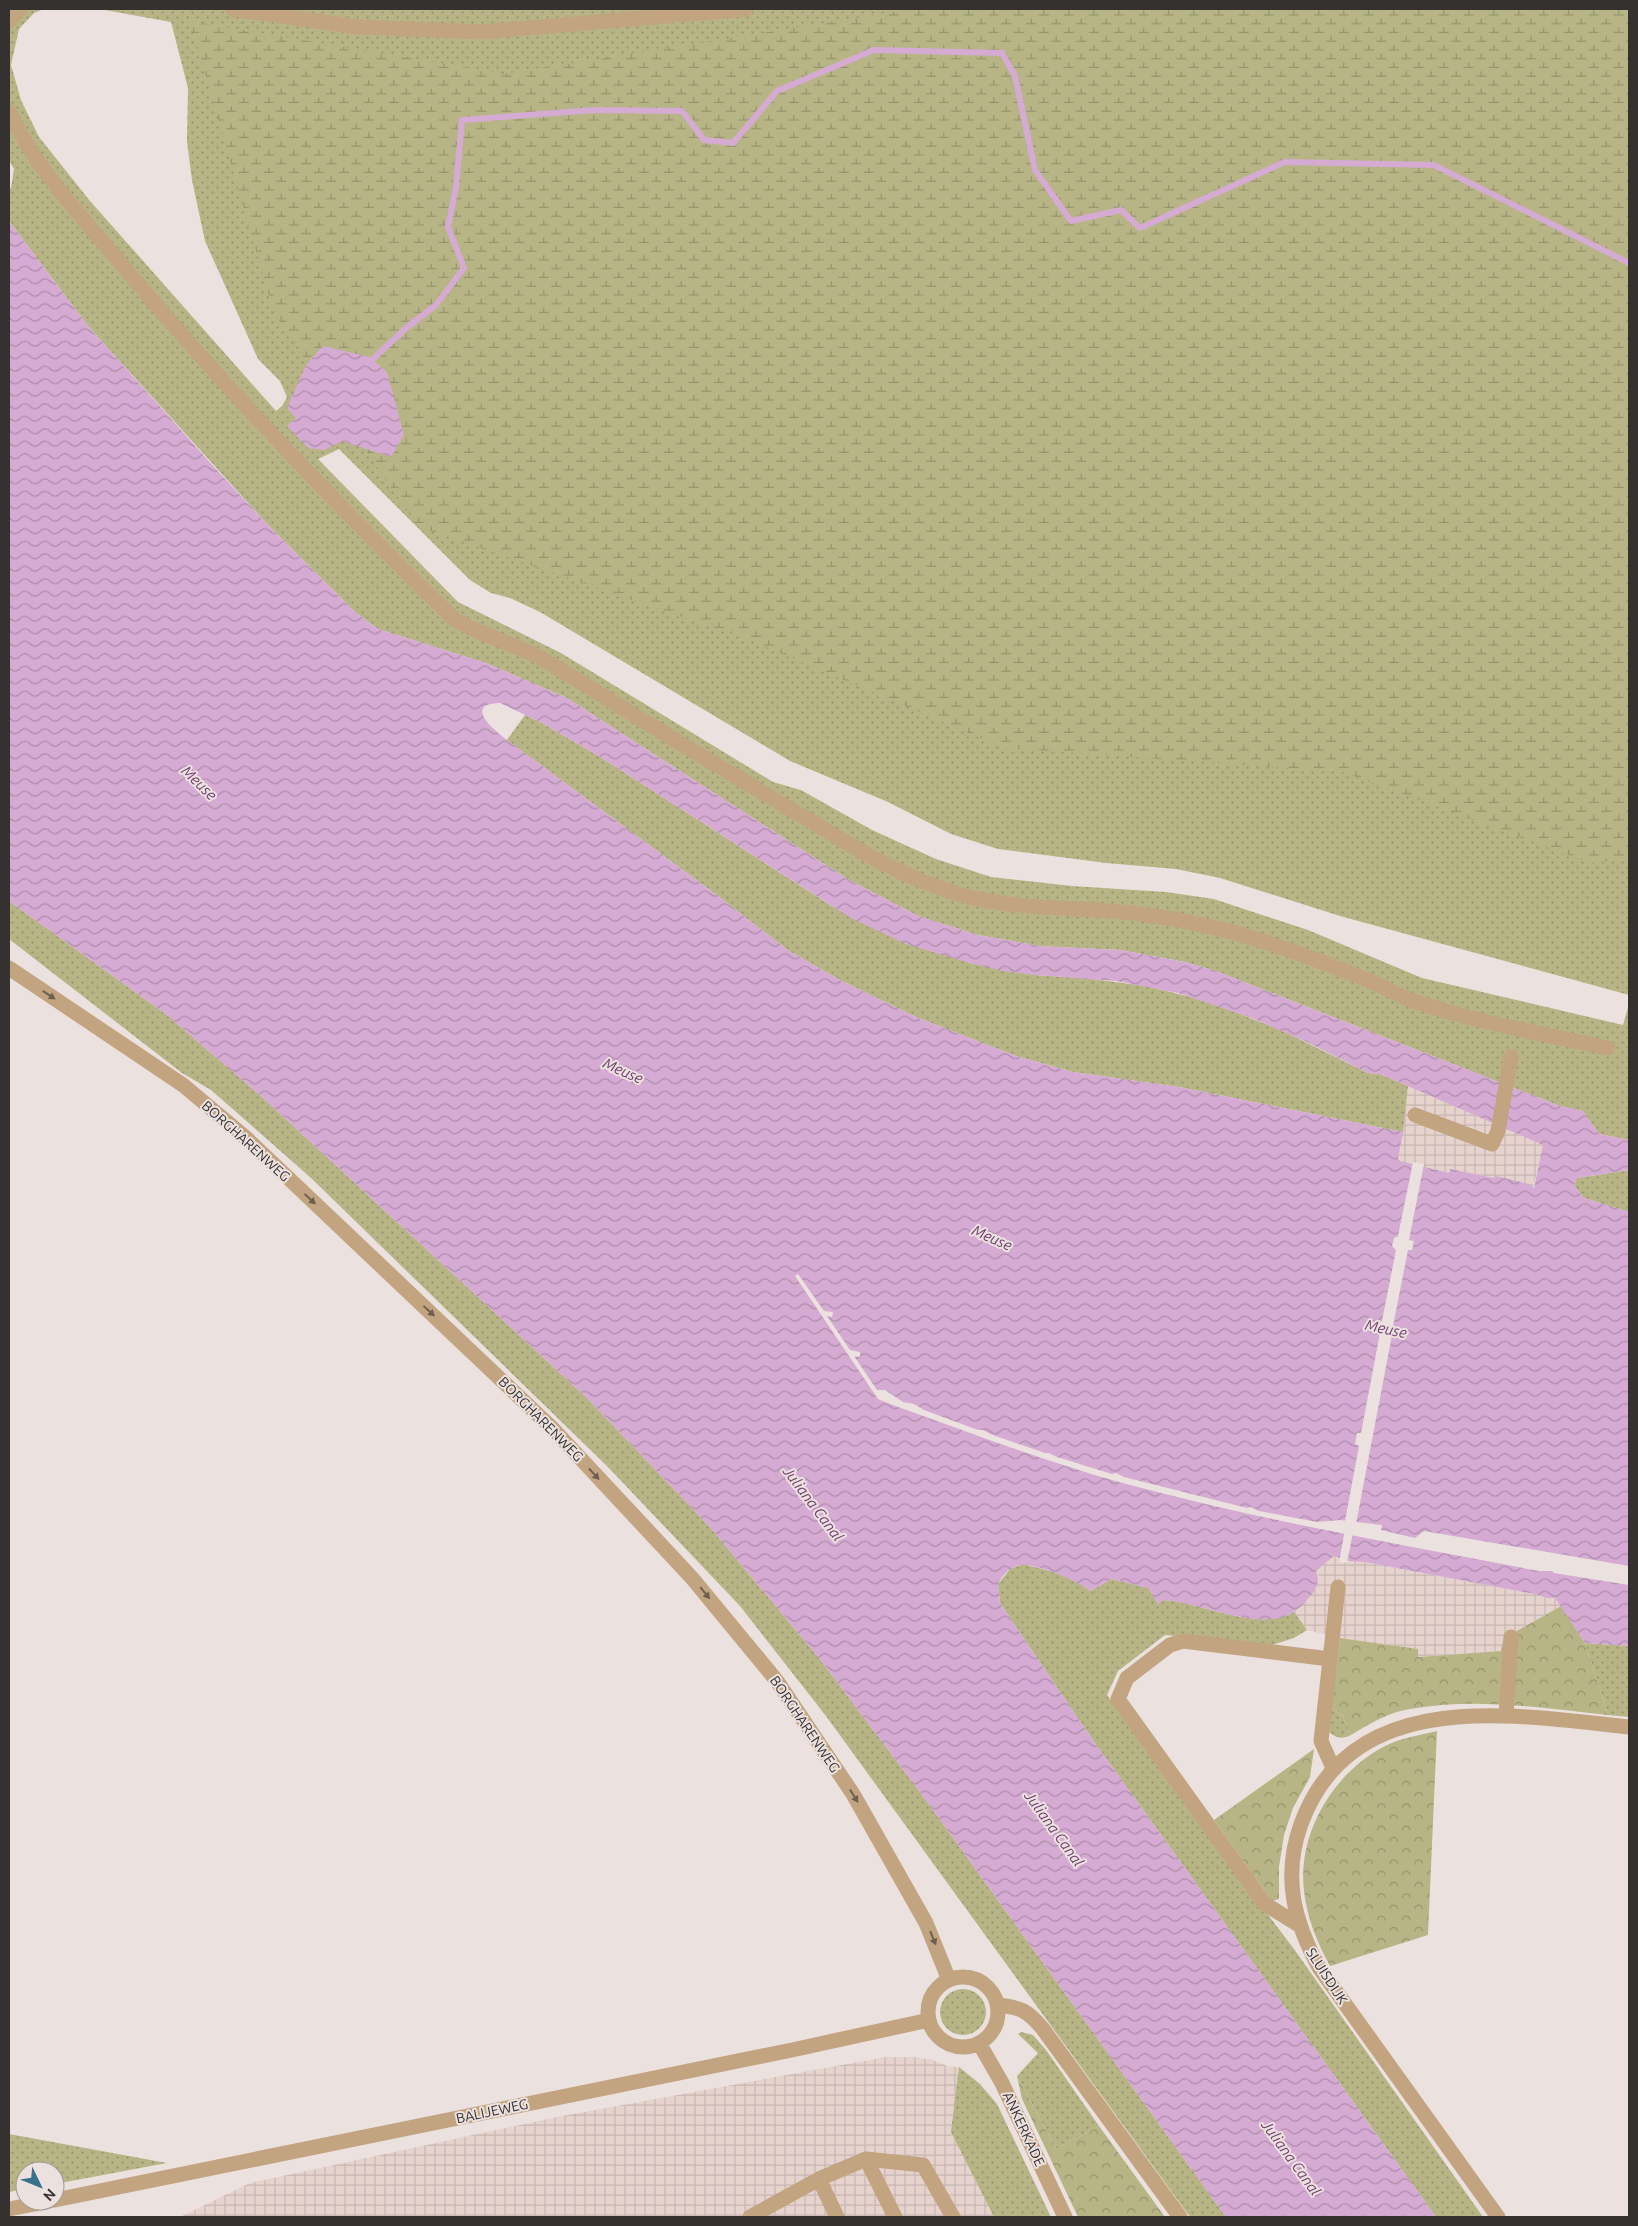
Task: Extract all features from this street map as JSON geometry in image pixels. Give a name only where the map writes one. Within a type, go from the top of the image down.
[{"type":"street","points":[[9,21],[20,9]]},
{"type":"street","points":[[234,9],[358,27],[482,32],[746,9]]},
{"type":"street","points":[[9,111],[21,137],[38,164],[145,292],[283,448],[368,537],[454,618],[470,628],[538,656],[869,856],[893,869],[946,890],[982,900],[1050,909],[1110,911],[1159,916],[1233,933],[1321,962],[1422,1004],[1608,1048]]},
{"type":"street","name":"BORGHARENWEG","points":[[9,968],[183,1085],[245,1137],[554,1430],[692,1578],[777,1681],[853,1794],[926,1923],[949,1980]]},
{"type":"street","points":[[1415,1115],[1492,1144],[1498,1131],[1511,1057]]},
{"type":"street","points":[[1333,1768],[1321,1741],[1338,1586]]},
{"type":"street","points":[[1506,1715],[1511,1636]]},
{"type":"street","points":[[1299,1925],[1265,1904],[1118,1699],[1127,1678],[1170,1645],[1183,1641],[1330,1659]]},
{"type":"street","name":"SLUISDIJK","points":[[1498,2217],[1320,1969],[1306,1945],[1299,1925],[1292,1892],[1296,1839],[1306,1813],[1333,1768],[1355,1750],[1380,1734],[1412,1724],[1447,1718],[1506,1715],[1629,1727]]},
{"type":"street","points":[[961,1977],[982,1982],[991,1991],[997,2005],[996,2024],[992,2032],[979,2043],[966,2047],[949,2044],[935,2032],[929,2020],[928,2008],[932,1997],[939,1987],[949,1980],[961,1977]]},
{"type":"street","points":[[997,2005],[1019,2008],[1025,2011],[1043,2029],[1180,2217]]},
{"type":"street","name":"BALIJEWEG","points":[[65,2198],[782,2052],[929,2020]]},
{"type":"street","name":"ANKERKADE","points":[[979,2043],[1002,2083],[1065,2217]]},
{"type":"street","points":[[866,2159],[895,2217]]},
{"type":"street","points":[[750,2217],[819,2179],[866,2159],[923,2166],[953,2217]]},
{"type":"street","points":[[819,2179],[837,2217]]},
{"type":"shaded area","points":[[1408,1086],[1544,1145],[1533,1188],[1494,1178],[1450,1170],[1449,1173],[1435,1171],[1400,1161],[1398,1158]]},
{"type":"shaded area","points":[[1334,1556],[1555,1598],[1561,1606],[1515,1632],[1502,1651],[1418,1657],[1417,1649],[1340,1638],[1307,1630],[1294,1612],[1316,1588],[1319,1576],[1316,1571]]},
{"type":"shaded area","points":[[886,2057],[914,2057],[933,2060],[947,2066],[959,2067],[1041,2217],[180,2217],[250,2183],[557,2117]]},
{"type":"green space","points":[[9,9],[44,9],[34,13],[19,29],[11,65],[21,100],[39,137],[90,201],[276,411],[282,406],[287,397],[280,381],[258,359],[205,241],[192,180],[187,142],[188,88],[171,22],[99,9],[1629,9],[1629,995],[1340,916],[1220,878],[1176,869],[1106,863],[998,849],[951,834],[888,802],[790,761],[540,612],[510,598],[491,593],[470,580],[339,449],[318,459],[458,602],[561,653],[773,782],[801,790],[872,830],[936,859],[991,877],[1072,886],[1166,892],[1214,899],[1308,930],[1422,978],[1623,1025],[1629,1004],[1629,1140],[1599,1134],[1583,1111],[1560,1106],[1216,971],[1185,962],[1120,950],[1040,946],[978,935],[918,916],[849,880],[567,698],[486,663],[378,629],[355,612],[268,525],[88,326],[9,221],[9,189],[11,188],[14,169],[9,160]]},
{"type":"green space","points":[[913,9],[1629,9],[1629,859],[1590,863],[1343,772],[1004,748],[752,641],[417,526],[274,313],[190,21],[504,74]]},
{"type":"green space","points":[[525,715],[602,758],[832,906],[862,922],[970,963],[1035,975],[1084,978],[1146,986],[1207,1001],[1281,1030],[1368,1073],[1380,1074],[1408,1086],[1403,1132],[1179,1087],[1073,1072],[1016,1056],[916,1017],[840,980],[789,951],[718,896],[507,740]]},
{"type":"green space","points":[[9,901],[167,1015],[262,1097],[587,1398],[709,1526],[819,1658],[920,1792],[1226,2217],[1190,2217],[826,1716],[740,1606],[607,1466],[311,1178],[211,1090],[182,1073],[9,939]]},
{"type":"green space","points":[[1629,1170],[1629,1212],[1584,1198],[1574,1185],[1577,1178]]},
{"type":"green space","points":[[1023,1564],[1067,1577],[1090,1591],[1112,1579],[1149,1588],[1158,1604],[1163,1600],[1179,1602],[1230,1615],[1264,1619],[1280,1618],[1294,1612],[1307,1630],[1294,1638],[1272,1645],[1165,1635],[1118,1671],[1107,1695],[1208,1836],[1294,1949],[1483,2217],[1436,2217],[1090,1736],[1000,1603],[998,1584],[1010,1569]]},
{"type":"green space","points":[[1561,1606],[1585,1643],[1608,1715],[1509,1705],[1459,1704],[1410,1709],[1394,1713],[1351,1735],[1343,1716],[1331,1708],[1340,1638],[1418,1649],[1418,1657],[1501,1651],[1504,1636],[1511,1637],[1515,1632]]},
{"type":"green space","points":[[1585,1643],[1629,1646],[1629,1717],[1608,1715]]},
{"type":"green space","points":[[1331,1708],[1343,1716],[1351,1735],[1340,1738],[1329,1732]]},
{"type":"green space","points":[[1437,1731],[1428,1935],[1330,1966],[1313,1930],[1304,1891],[1303,1869],[1313,1826],[1335,1788],[1350,1771],[1367,1757],[1397,1741]]},
{"type":"green space","points":[[1314,1749],[1310,1777],[1293,1808],[1284,1835],[1279,1867],[1279,1899],[1272,1901],[1214,1820]]},
{"type":"green space","points":[[958,1989],[968,1989],[982,1999],[986,2012],[982,2025],[976,2031],[968,2035],[958,2035],[944,2025],[940,2017],[940,2007],[950,1993]]},
{"type":"green space","points":[[1021,2032],[1033,2035],[1046,2050],[1099,2126],[1056,2149],[1017,2076],[1038,2053],[1018,2034]]},
{"type":"green space","points":[[959,2067],[980,2084],[997,2104],[1051,2217],[994,2217],[951,2132]]},
{"type":"green space","points":[[1017,2076],[1056,2149],[1099,2126],[1165,2217],[1078,2217],[1022,2099]]},
{"type":"green space","points":[[9,2134],[167,2163],[65,2182],[65,2161],[15,2161],[15,2191],[9,2192]]},
{"type":"water","points":[[9,221],[88,326],[215,468],[268,525],[355,612],[378,629],[486,663],[567,698],[849,880],[918,916],[978,935],[1040,946],[1120,950],[1185,962],[1216,971],[1560,1106],[1583,1111],[1599,1134],[1629,1140],[1629,1170],[1577,1178],[1574,1185],[1584,1198],[1629,1212],[1629,1566],[1424,1531],[1415,1538],[1381,1530],[1382,1525],[1340,1520],[1317,1522],[1259,1511],[1251,1507],[1247,1508],[1124,1477],[1116,1473],[1112,1474],[1045,1453],[983,1430],[978,1430],[924,1410],[914,1404],[903,1402],[885,1390],[877,1390],[854,1356],[860,1357],[860,1352],[850,1350],[827,1316],[832,1317],[833,1312],[824,1311],[798,1274],[795,1276],[878,1399],[890,1404],[1061,1464],[1171,1496],[1381,1541],[1539,1571],[1552,1571],[1554,1573],[1629,1585],[1629,1646],[1585,1643],[1555,1598],[1365,1562],[1349,1561],[1334,1556],[1316,1571],[1318,1581],[1316,1587],[1306,1601],[1288,1615],[1275,1619],[1244,1617],[1163,1600],[1158,1604],[1148,1588],[1112,1579],[1090,1591],[1057,1574],[1027,1565],[1010,1569],[998,1584],[1000,1603],[1090,1736],[1436,2217],[1226,2217],[920,1792],[819,1658],[709,1526],[587,1398],[262,1097],[167,1015],[9,901]],"holes":[[[500,703],[544,724],[602,758],[851,918],[906,944],[1003,971],[1116,981],[1178,993],[1252,1018],[1309,1043],[1368,1073],[1380,1074],[1543,1145],[1534,1188],[1529,1184],[1496,1176],[1494,1178],[1450,1169],[1449,1173],[1400,1161],[1398,1158],[1403,1132],[1179,1087],[1073,1072],[1016,1056],[916,1017],[840,980],[789,951],[502,736],[489,725],[482,713],[483,708]]]},
{"type":"water","points":[[323,346],[369,357],[387,372],[404,435],[391,457],[342,441],[325,450],[308,448],[287,426],[296,418],[287,408],[306,365]]},
{"type":"pier","points":[[1413,1162],[1424,1164],[1409,1240],[1414,1241],[1412,1250],[1408,1250],[1393,1326],[1397,1327],[1396,1335],[1392,1335],[1356,1524],[1342,1522],[1345,1521],[1359,1446],[1355,1444],[1357,1433],[1361,1433],[1380,1333],[1376,1332],[1378,1323],[1382,1321],[1396,1250],[1392,1246],[1394,1238],[1398,1236]]},
{"type":"pier","points":[[1345,1530],[1353,1532],[1347,1563],[1339,1562]]},
{"type":"waterway","points":[[372,360],[406,328],[436,305],[464,268],[448,227],[456,187],[462,120],[595,110],[682,111],[704,140],[733,143],[777,91],[874,50],[1002,53],[1015,76],[1035,170],[1071,221],[1121,210],[1140,228],[1285,162],[1434,165],[1629,263]]},
{"type":"water label","name":"Meuse","points":[[199,783]]},
{"type":"water label","name":"Meuse","points":[[623,1071]]},
{"type":"water label","name":"Meuse","points":[[992,1238]]},
{"type":"water label","name":"Meuse","points":[[1386,1329]]},
{"type":"water label","name":"Juliana Canal","points":[[813,1504]]},
{"type":"water label","name":"Juliana Canal","points":[[1054,1829]]},
{"type":"water label","name":"Juliana Canal","points":[[1291,2158]]}]
